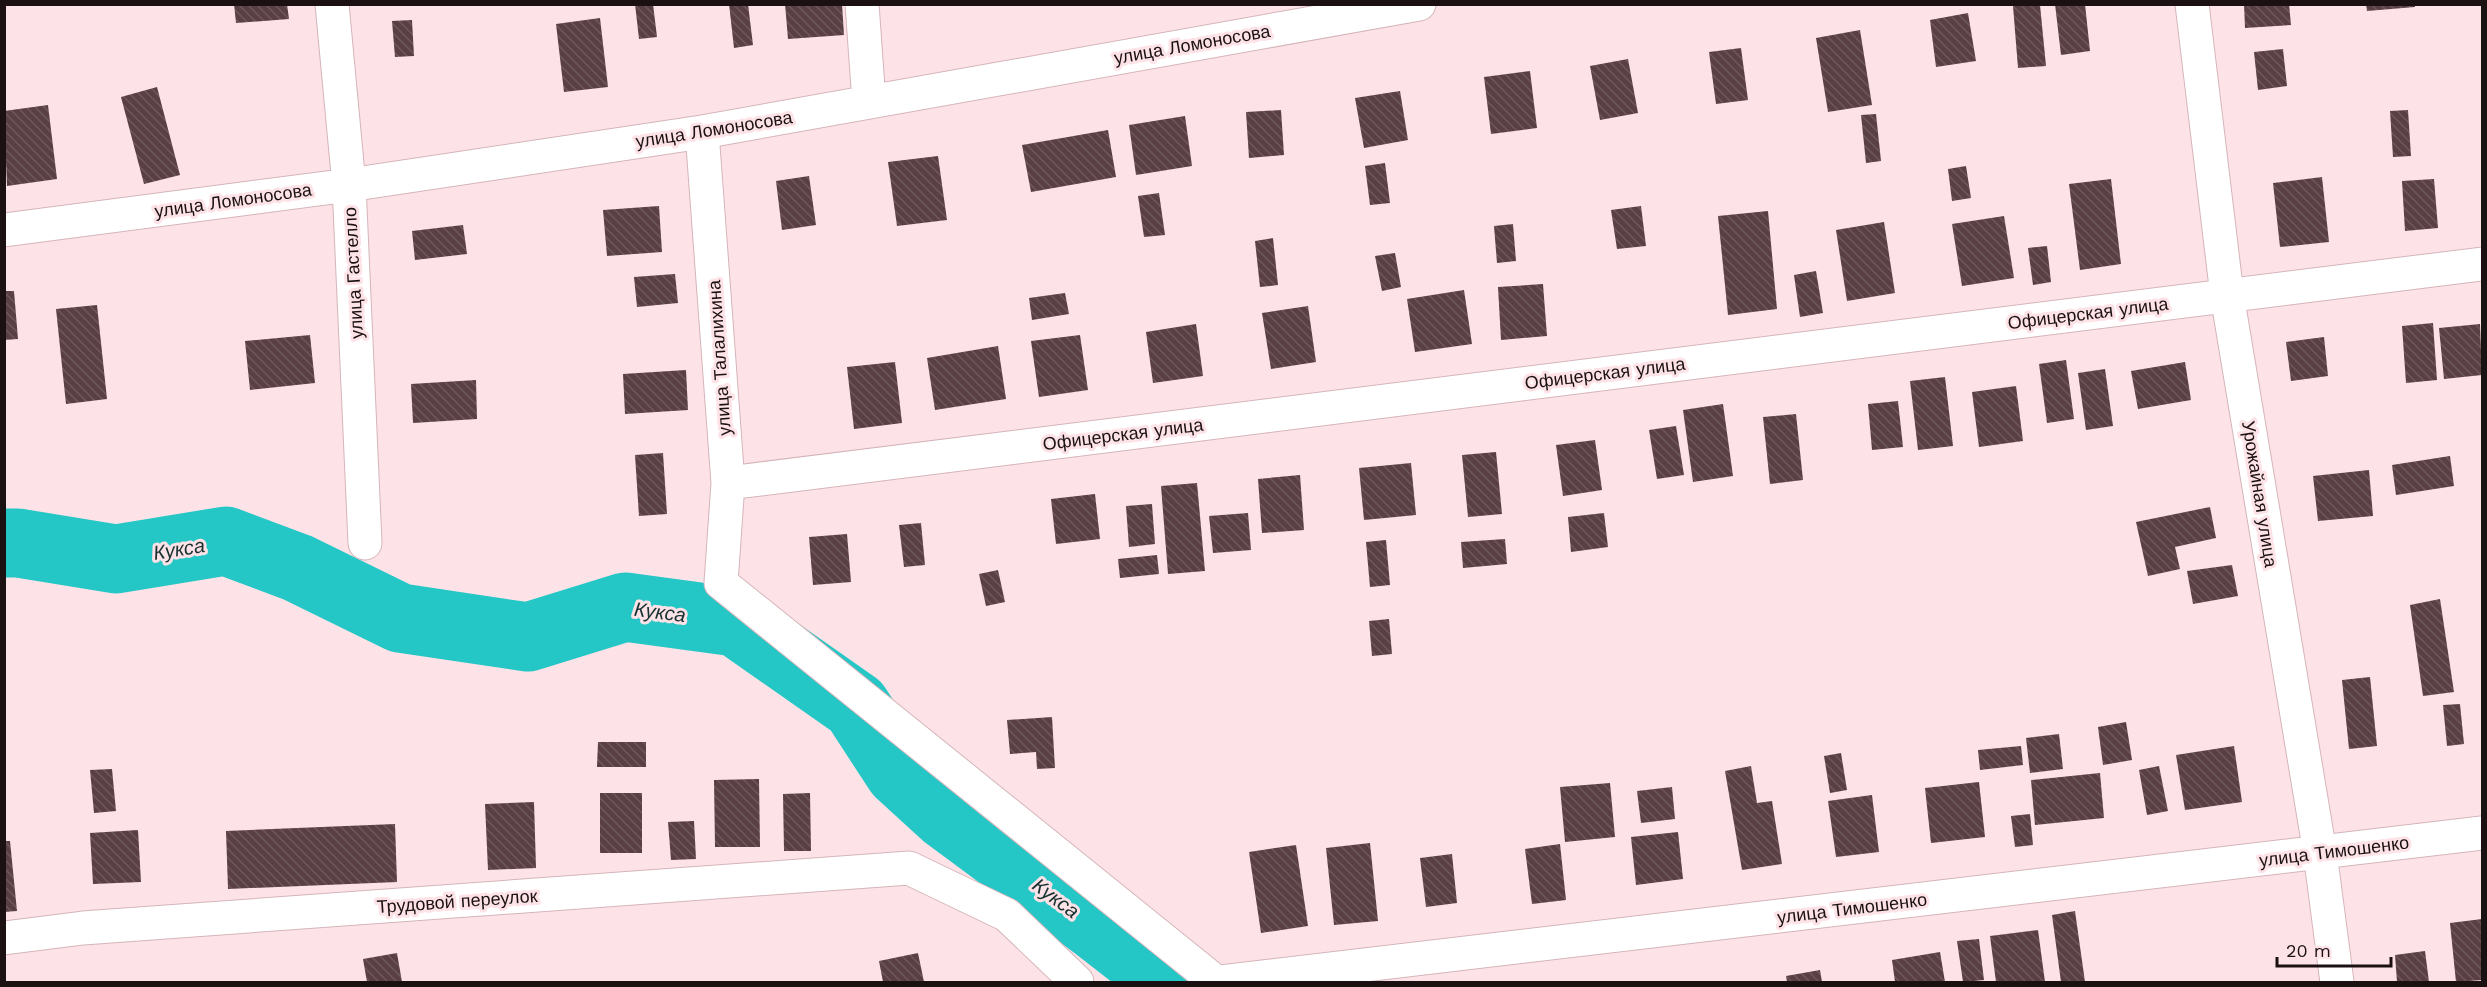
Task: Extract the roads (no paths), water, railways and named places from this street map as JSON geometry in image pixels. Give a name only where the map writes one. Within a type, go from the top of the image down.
[{"type":"street","name":"улица Гастелло","points":[[332,4],[349,184],[365,543]]},
{"type":"street","points":[[862,4],[869,102]]},
{"type":"street","name":"улица Ломоносова","points":[[4,231],[349,184],[702,132],[1419,4]]},
{"type":"street","name":"Урожайная улица","points":[[2192,4],[2227,296],[2320,853],[2337,982]]},
{"type":"street","name":"улица Талалихина","points":[[702,132],[728,483],[721,583],[1216,982]]},
{"type":"street","name":"Офицерская улица","points":[[728,483],[2482,264]]},
{"type":"street","name":"улица Тимошенко","points":[[1221,982],[2482,832]]},
{"type":"street","name":"Трудовой переулок","points":[[4,938],[83,928],[909,868],[1007,915],[1077,982]]},
{"type":"waterway","name":"Кукса","points":[[4,543],[18,543],[116,559],[226,541],[298,568],[400,618],[528,637],[625,607],[736,622],[856,706],[899,772],[946,815],[1168,982]]}]
